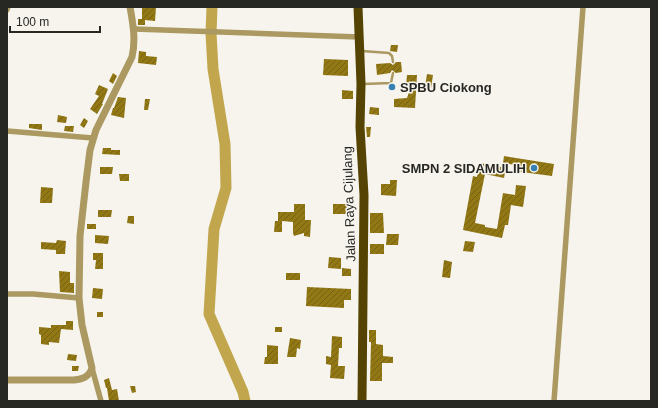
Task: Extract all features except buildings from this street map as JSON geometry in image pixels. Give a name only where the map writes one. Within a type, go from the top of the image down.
[{"type":"highway","name":"Jalan Raya Cijulang","points":[[358,7],[361,84],[360,127],[364,195],[362,401]]},
{"type":"street","points":[[101,401],[82,325],[78,298],[80,236],[93,138],[132,57],[134,29],[130,7]]},
{"type":"street","points":[[554,401],[583,7]]},
{"type":"street","points":[[134,29],[359,37]]},
{"type":"street","points":[[7,131],[93,138]]},
{"type":"street","points":[[7,294],[33,294],[78,298]]},
{"type":"street","points":[[7,380],[74,380],[84,378],[90,374],[92,368]]},
{"type":"lane","points":[[360,51],[388,53],[392,56],[393,62]]},
{"type":"lane","points":[[361,84],[389,84],[392,82],[393,73]]},
{"type":"waterway","points":[[212,7],[211,33],[213,69],[225,144],[226,188],[214,229],[209,314],[243,392],[245,401]]},
{"type":"place","name":"SPBU Ciokong","points":[[392,87]]},
{"type":"place","name":"SMPN 2 SIDAMULIH","points":[[534,168]]}]
